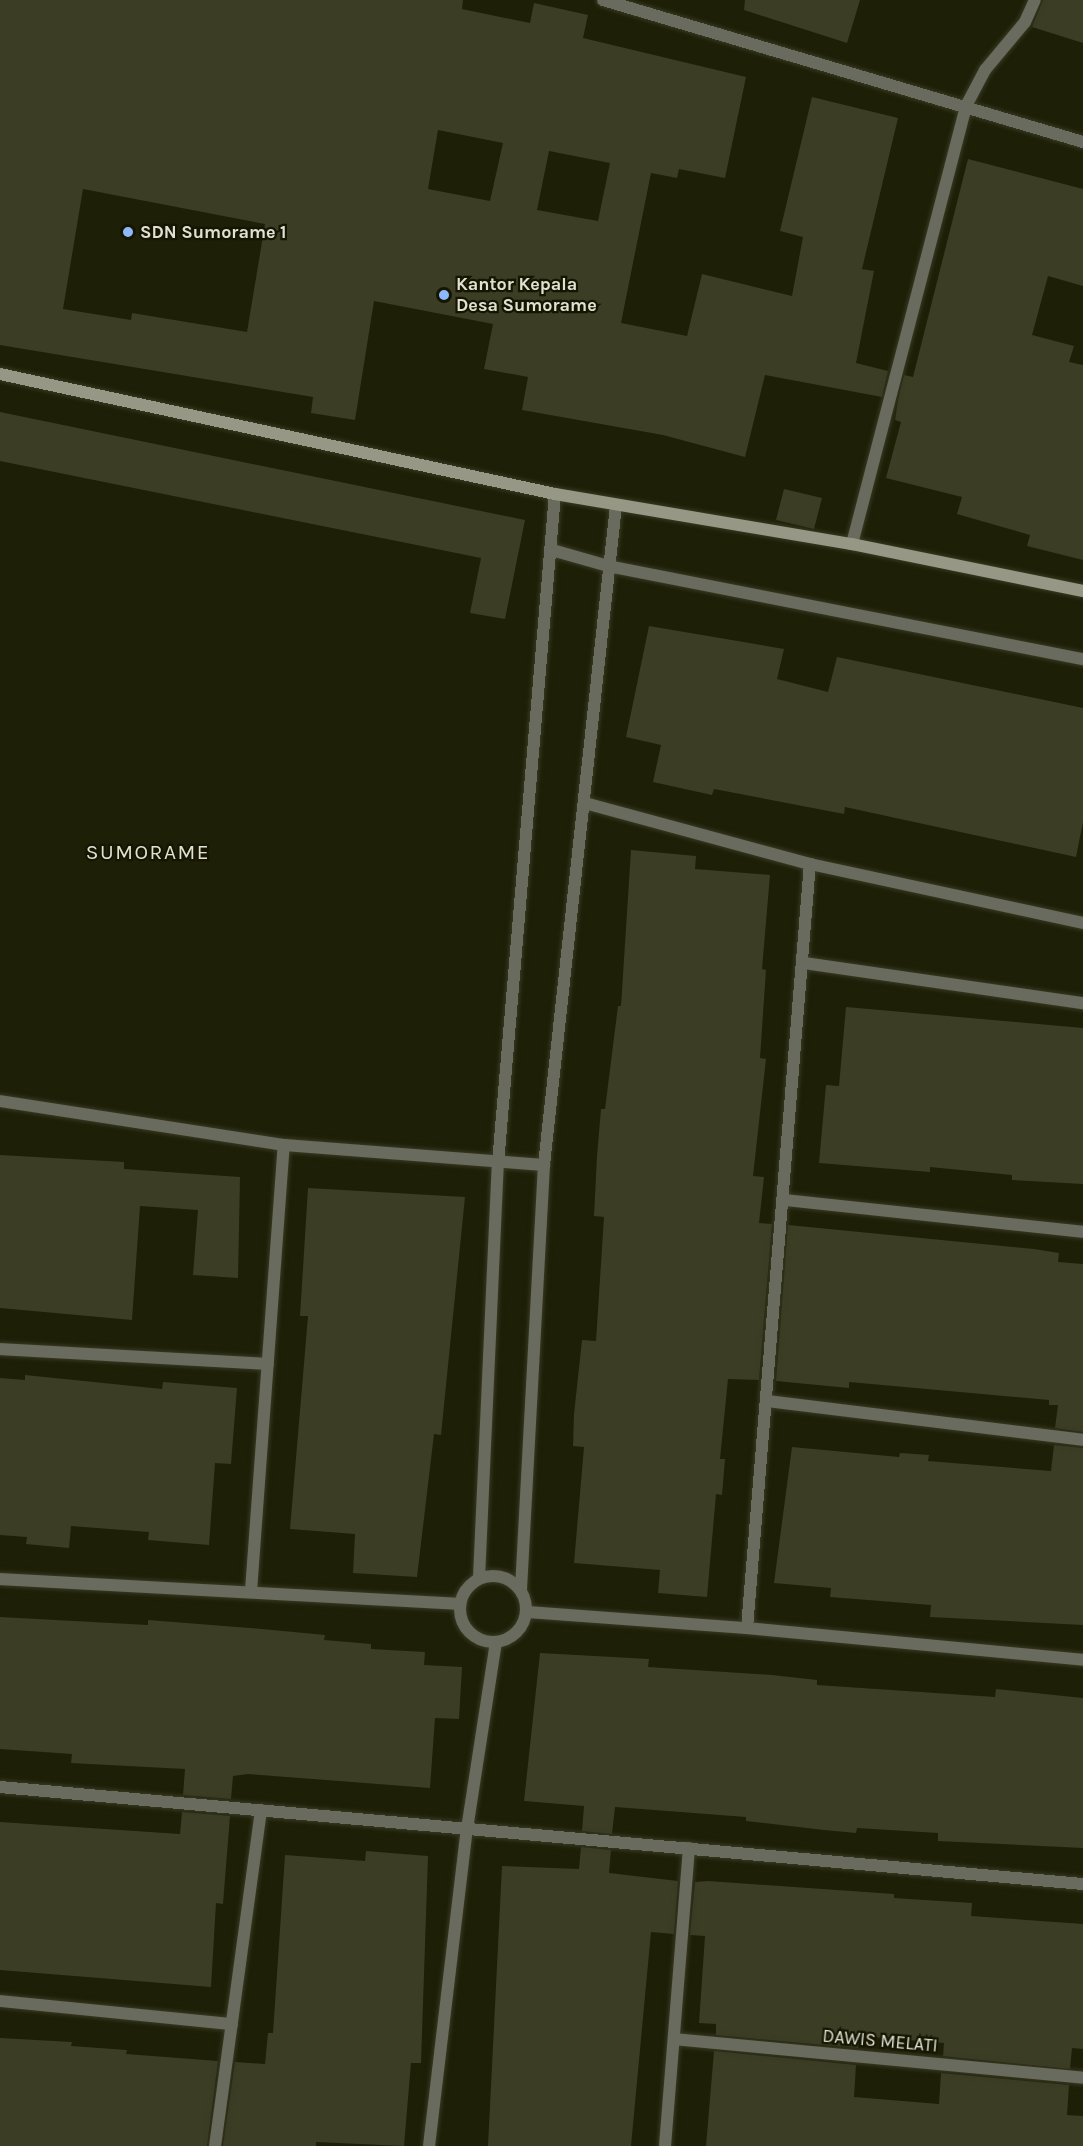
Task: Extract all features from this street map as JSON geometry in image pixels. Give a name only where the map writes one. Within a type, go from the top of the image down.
[{"type":"street","points":[[603,0],[1083,142]]},
{"type":"street","points":[[852,544],[966,106],[985,70],[1025,22],[1035,0]]},
{"type":"street","points":[[0,374],[555,494],[852,544],[1083,591]]},
{"type":"street","points":[[478,1578],[498,1163],[555,494]]},
{"type":"street","points":[[520,1589],[509,1579],[493,1575],[478,1578],[465,1589],[460,1605],[465,1628],[483,1641],[496,1642],[517,1633],[527,1612],[520,1589],[544,1165],[616,505]]},
{"type":"street","points":[[552,550],[608,566],[1083,659]]},
{"type":"street","points":[[585,803],[810,864],[1083,923]]},
{"type":"street","points":[[747,1628],[785,1200],[810,864]]},
{"type":"street","points":[[804,963],[1083,1003]]},
{"type":"street","points":[[0,1101],[285,1145],[544,1165]]},
{"type":"street","points":[[251,1591],[285,1145]]},
{"type":"street","points":[[785,1200],[1083,1232]]},
{"type":"street","points":[[0,1349],[268,1364]]},
{"type":"street","points":[[767,1401],[1083,1440]]},
{"type":"street","points":[[0,1579],[251,1591],[460,1605]]},
{"type":"street","points":[[527,1612],[747,1628],[1083,1659]]},
{"type":"street","points":[[429,2146],[467,1829],[496,1642]]},
{"type":"street","points":[[0,1787],[1083,1884]]},
{"type":"street","points":[[215,2146],[261,1810]]},
{"type":"street","points":[[665,2146],[689,1848]]},
{"type":"street","points":[[0,2001],[232,2024]]},
{"type":"street","name":"DAWIS MELATI","points":[[674,2039],[1083,2078]]},
{"type":"building","points":[[0,0],[463,0],[462,9],[530,23],[534,3],[588,15],[583,38],[746,77],[725,178],[679,169],[677,178],[651,173],[621,323],[687,336],[702,274],[792,296],[803,237],[780,231],[812,97],[898,118],[862,269],[874,271],[856,363],[888,371],[882,397],[765,375],[745,457],[663,435],[522,410],[528,377],[484,369],[493,324],[374,301],[355,420],[311,413],[313,397],[0,345]],"holes":[[[438,130],[503,143],[490,201],[428,189]],[[549,151],[610,163],[598,221],[537,210]],[[83,189],[265,224],[247,332],[132,313],[131,320],[63,309]]]},
{"type":"building","points":[[745,0],[860,0],[847,43],[744,10]]},
{"type":"building","points":[[1043,0],[1083,0],[1083,43],[1032,27]]},
{"type":"building","points":[[968,159],[1083,189],[1083,286],[1048,276],[1032,335],[1074,346],[1069,362],[1083,365],[1083,560],[1027,546],[1030,535],[957,514],[962,497],[886,478],[901,422],[895,420],[904,375],[913,377]]},
{"type":"building","points":[[0,412],[525,520],[505,619],[470,613],[481,558],[0,461]]},
{"type":"building","points":[[784,489],[822,498],[814,529],[776,520]]},
{"type":"building","points":[[649,626],[784,649],[777,679],[828,692],[837,657],[1083,708],[1083,822],[1076,857],[845,807],[844,814],[714,789],[712,795],[653,782],[661,745],[626,737]]},
{"type":"building","points":[[631,850],[696,856],[695,869],[770,875],[762,969],[766,970],[760,1058],[766,1059],[753,1176],[764,1177],[759,1223],[772,1224],[759,1380],[728,1379],[720,1459],[725,1459],[722,1495],[716,1494],[707,1597],[658,1593],[660,1570],[574,1563],[584,1447],[573,1446],[574,1414],[582,1340],[596,1341],[604,1217],[594,1216],[597,1156],[601,1109],[605,1109],[618,1006],[621,1006]]},
{"type":"building","points":[[846,1007],[1083,1028],[1083,1184],[1012,1180],[1012,1175],[930,1167],[930,1172],[819,1163],[826,1085],[839,1086]]},
{"type":"building","points":[[0,1155],[124,1162],[124,1169],[240,1177],[238,1278],[193,1275],[198,1210],[140,1206],[132,1320],[0,1308]]},
{"type":"building","points":[[308,1188],[465,1197],[441,1435],[434,1434],[417,1577],[353,1573],[355,1534],[290,1529],[308,1316],[300,1316]]},
{"type":"building","points":[[788,1225],[1034,1249],[1059,1253],[1058,1262],[1083,1264],[1083,1432],[1055,1428],[1058,1405],[1049,1405],[1049,1400],[849,1382],[849,1388],[776,1381]]},
{"type":"building","points":[[25,1375],[162,1389],[163,1382],[237,1388],[231,1464],[215,1463],[209,1545],[148,1540],[149,1532],[71,1526],[69,1548],[26,1544],[27,1537],[0,1535],[0,1378],[25,1380]]},
{"type":"building","points":[[1054,1445],[1083,1448],[1083,1625],[930,1617],[931,1605],[830,1597],[831,1588],[774,1583],[792,1447],[899,1457],[900,1453],[929,1455],[928,1461],[1051,1471]]},
{"type":"building","points":[[0,1617],[148,1625],[148,1620],[262,1629],[325,1635],[324,1640],[371,1644],[371,1649],[425,1652],[424,1665],[462,1667],[459,1719],[435,1718],[430,1788],[248,1774],[233,1776],[231,1799],[183,1795],[185,1769],[71,1763],[72,1754],[0,1749]]},
{"type":"building","points":[[540,1653],[649,1659],[648,1667],[772,1675],[817,1680],[817,1685],[995,1697],[996,1689],[1083,1698],[1083,1848],[938,1841],[938,1833],[857,1828],[856,1833],[746,1821],[746,1817],[615,1807],[612,1834],[582,1831],[584,1806],[524,1801]]},
{"type":"building","points":[[182,1812],[230,1816],[223,1904],[216,1903],[211,1987],[0,1970],[0,1822],[180,1834]]},
{"type":"building","points":[[581,1847],[611,1850],[609,1873],[678,1881],[674,1934],[651,1932],[631,2146],[488,2146],[502,1866],[579,1869]]},
{"type":"building","points":[[366,1851],[428,1856],[421,2063],[411,2063],[404,2146],[316,2142],[316,2146],[223,2146],[235,2062],[265,2064],[268,2033],[273,2033],[285,1855],[365,1861]]},
{"type":"building","points":[[695,1882],[894,1894],[894,1898],[972,1903],[971,1916],[1083,1924],[1083,2049],[1072,2048],[1070,2069],[943,2056],[944,2043],[859,2036],[858,2048],[716,2035],[716,2024],[699,2023],[705,1936],[690,1935]]},
{"type":"building","points":[[0,2038],[72,2042],[71,2046],[127,2050],[126,2054],[218,2061],[207,2146],[0,2146]]},
{"type":"building","points":[[714,2051],[856,2065],[854,2097],[939,2104],[941,2073],[1069,2085],[1067,2115],[1083,2116],[1083,2146],[706,2146]]},
{"type":"place","name":"SDN Sumorame 1","points":[[128,232]]},
{"type":"place","name":"Kantor Kepala Desa Sumorame","points":[[444,295]]},
{"type":"district","name":"SUMORAME","points":[[148,852]]}]
